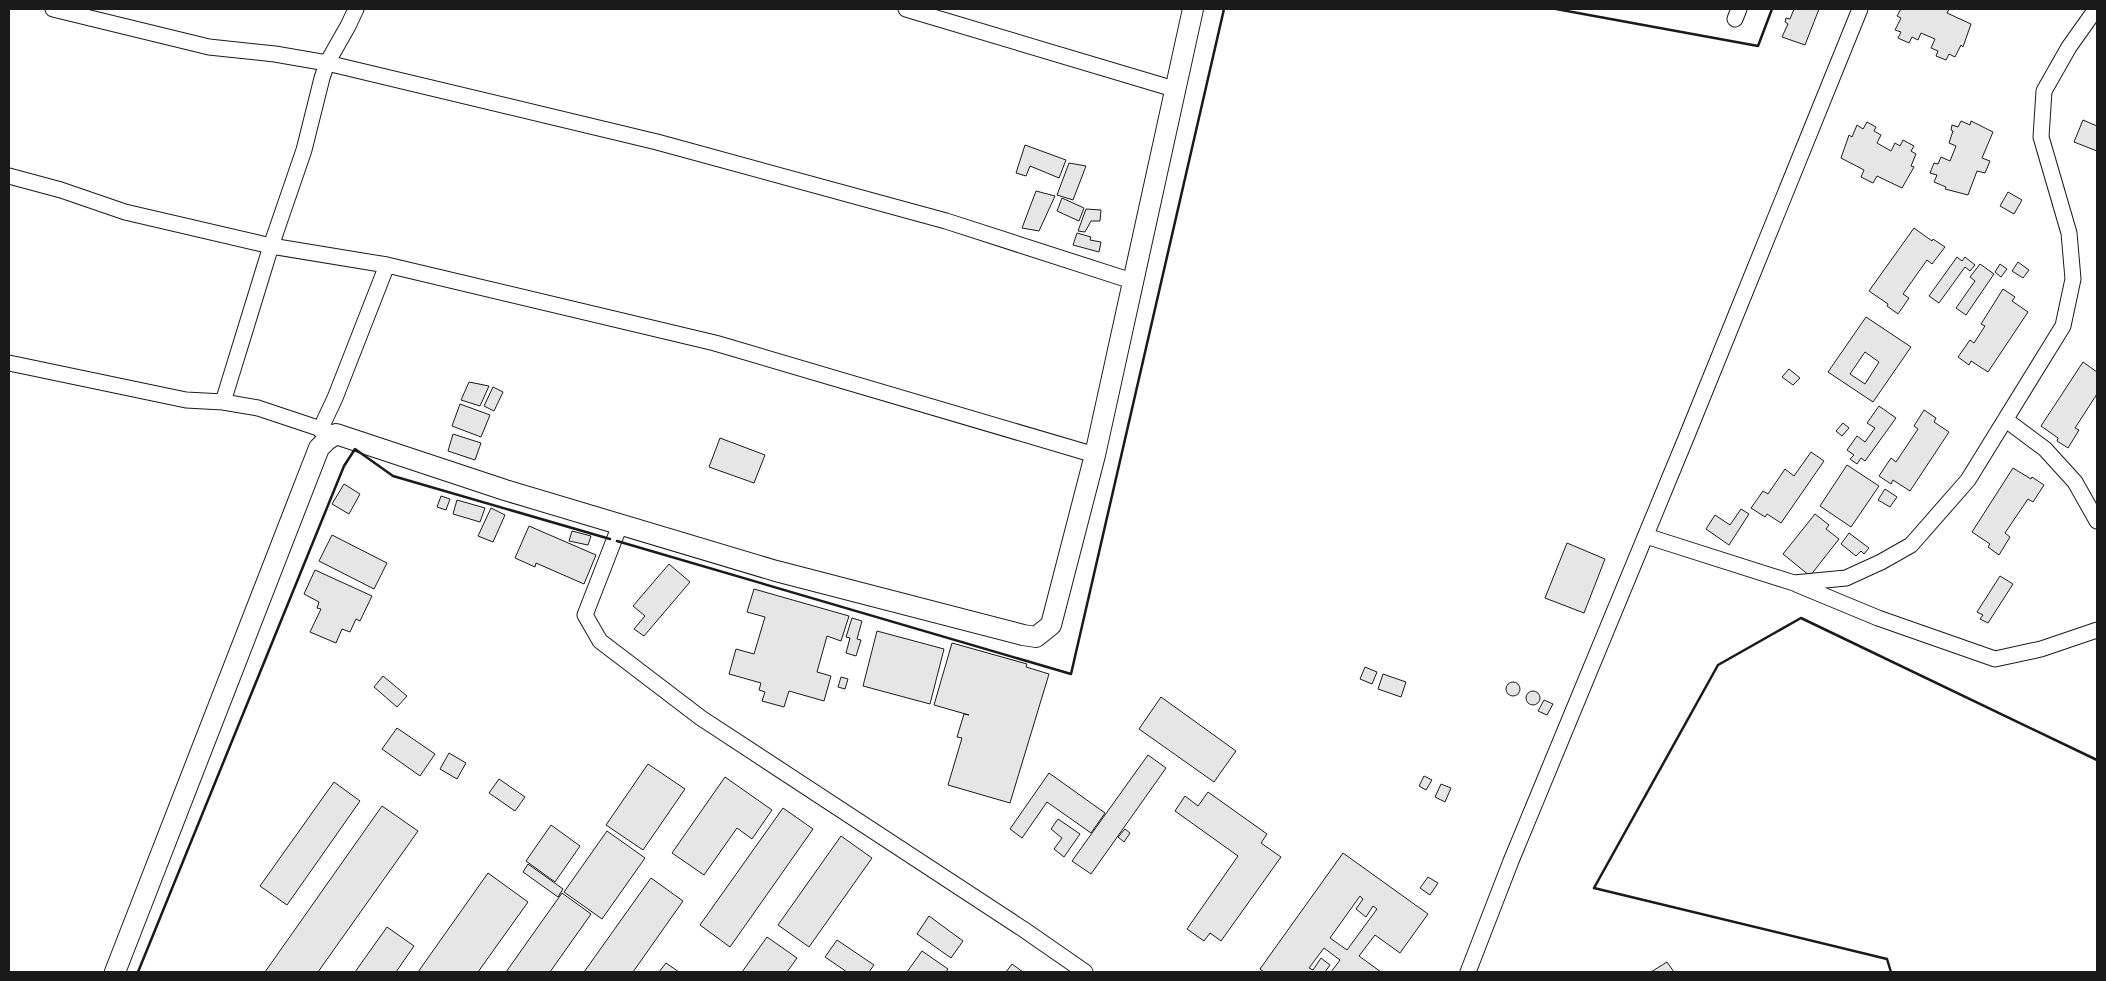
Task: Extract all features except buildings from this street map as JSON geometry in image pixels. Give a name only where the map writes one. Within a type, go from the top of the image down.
[{"type":"main road","points":[[115,972],[319,448],[327,440],[328,432],[620,525],[776,571],[1023,635],[1036,637],[1051,625],[1094,455],[1193,9]]},
{"type":"street","points":[[53,9],[209,47],[276,54],[328,63],[666,144],[946,222],[1132,281]]},
{"type":"street","points":[[223,402],[271,246],[304,150],[322,78],[356,9]]},
{"type":"street","points":[[906,9],[1069,56],[1174,89]]},
{"type":"street","points":[[1468,972],[1511,861],[1646,536],[1860,9]]},
{"type":"street","points":[[1794,583],[1846,578],[1911,546],[1968,480],[2063,326],[2073,279],[2069,234],[2042,137],[2044,91],[2069,47],[2096,9]]},
{"type":"street","points":[[9,176],[61,190],[125,212],[271,246],[387,265],[715,343],[1094,455]]},
{"type":"street","points":[[9,363],[186,400],[223,402],[258,408],[328,432],[335,398],[387,265]]},
{"type":"street","points":[[2006,420],[2045,450],[2069,475],[2097,521]]},
{"type":"street","points":[[620,525],[585,615],[600,641],[701,718],[1023,929],[1085,972]]},
{"type":"street","points":[[1646,536],[1794,583],[1878,618],[1995,659],[2041,649],[2097,630]]},
{"type":"wall","points":[[617,541],[1071,674],[1224,9]]},
{"type":"wall","points":[[1556,9],[1758,46],[1772,9]]},
{"type":"wall","points":[[138,972],[344,466],[355,449],[393,476],[610,539]]},
{"type":"wall","points":[[1891,972],[1887,959],[1594,888],[1718,665],[1801,618],[2097,760]]}]
